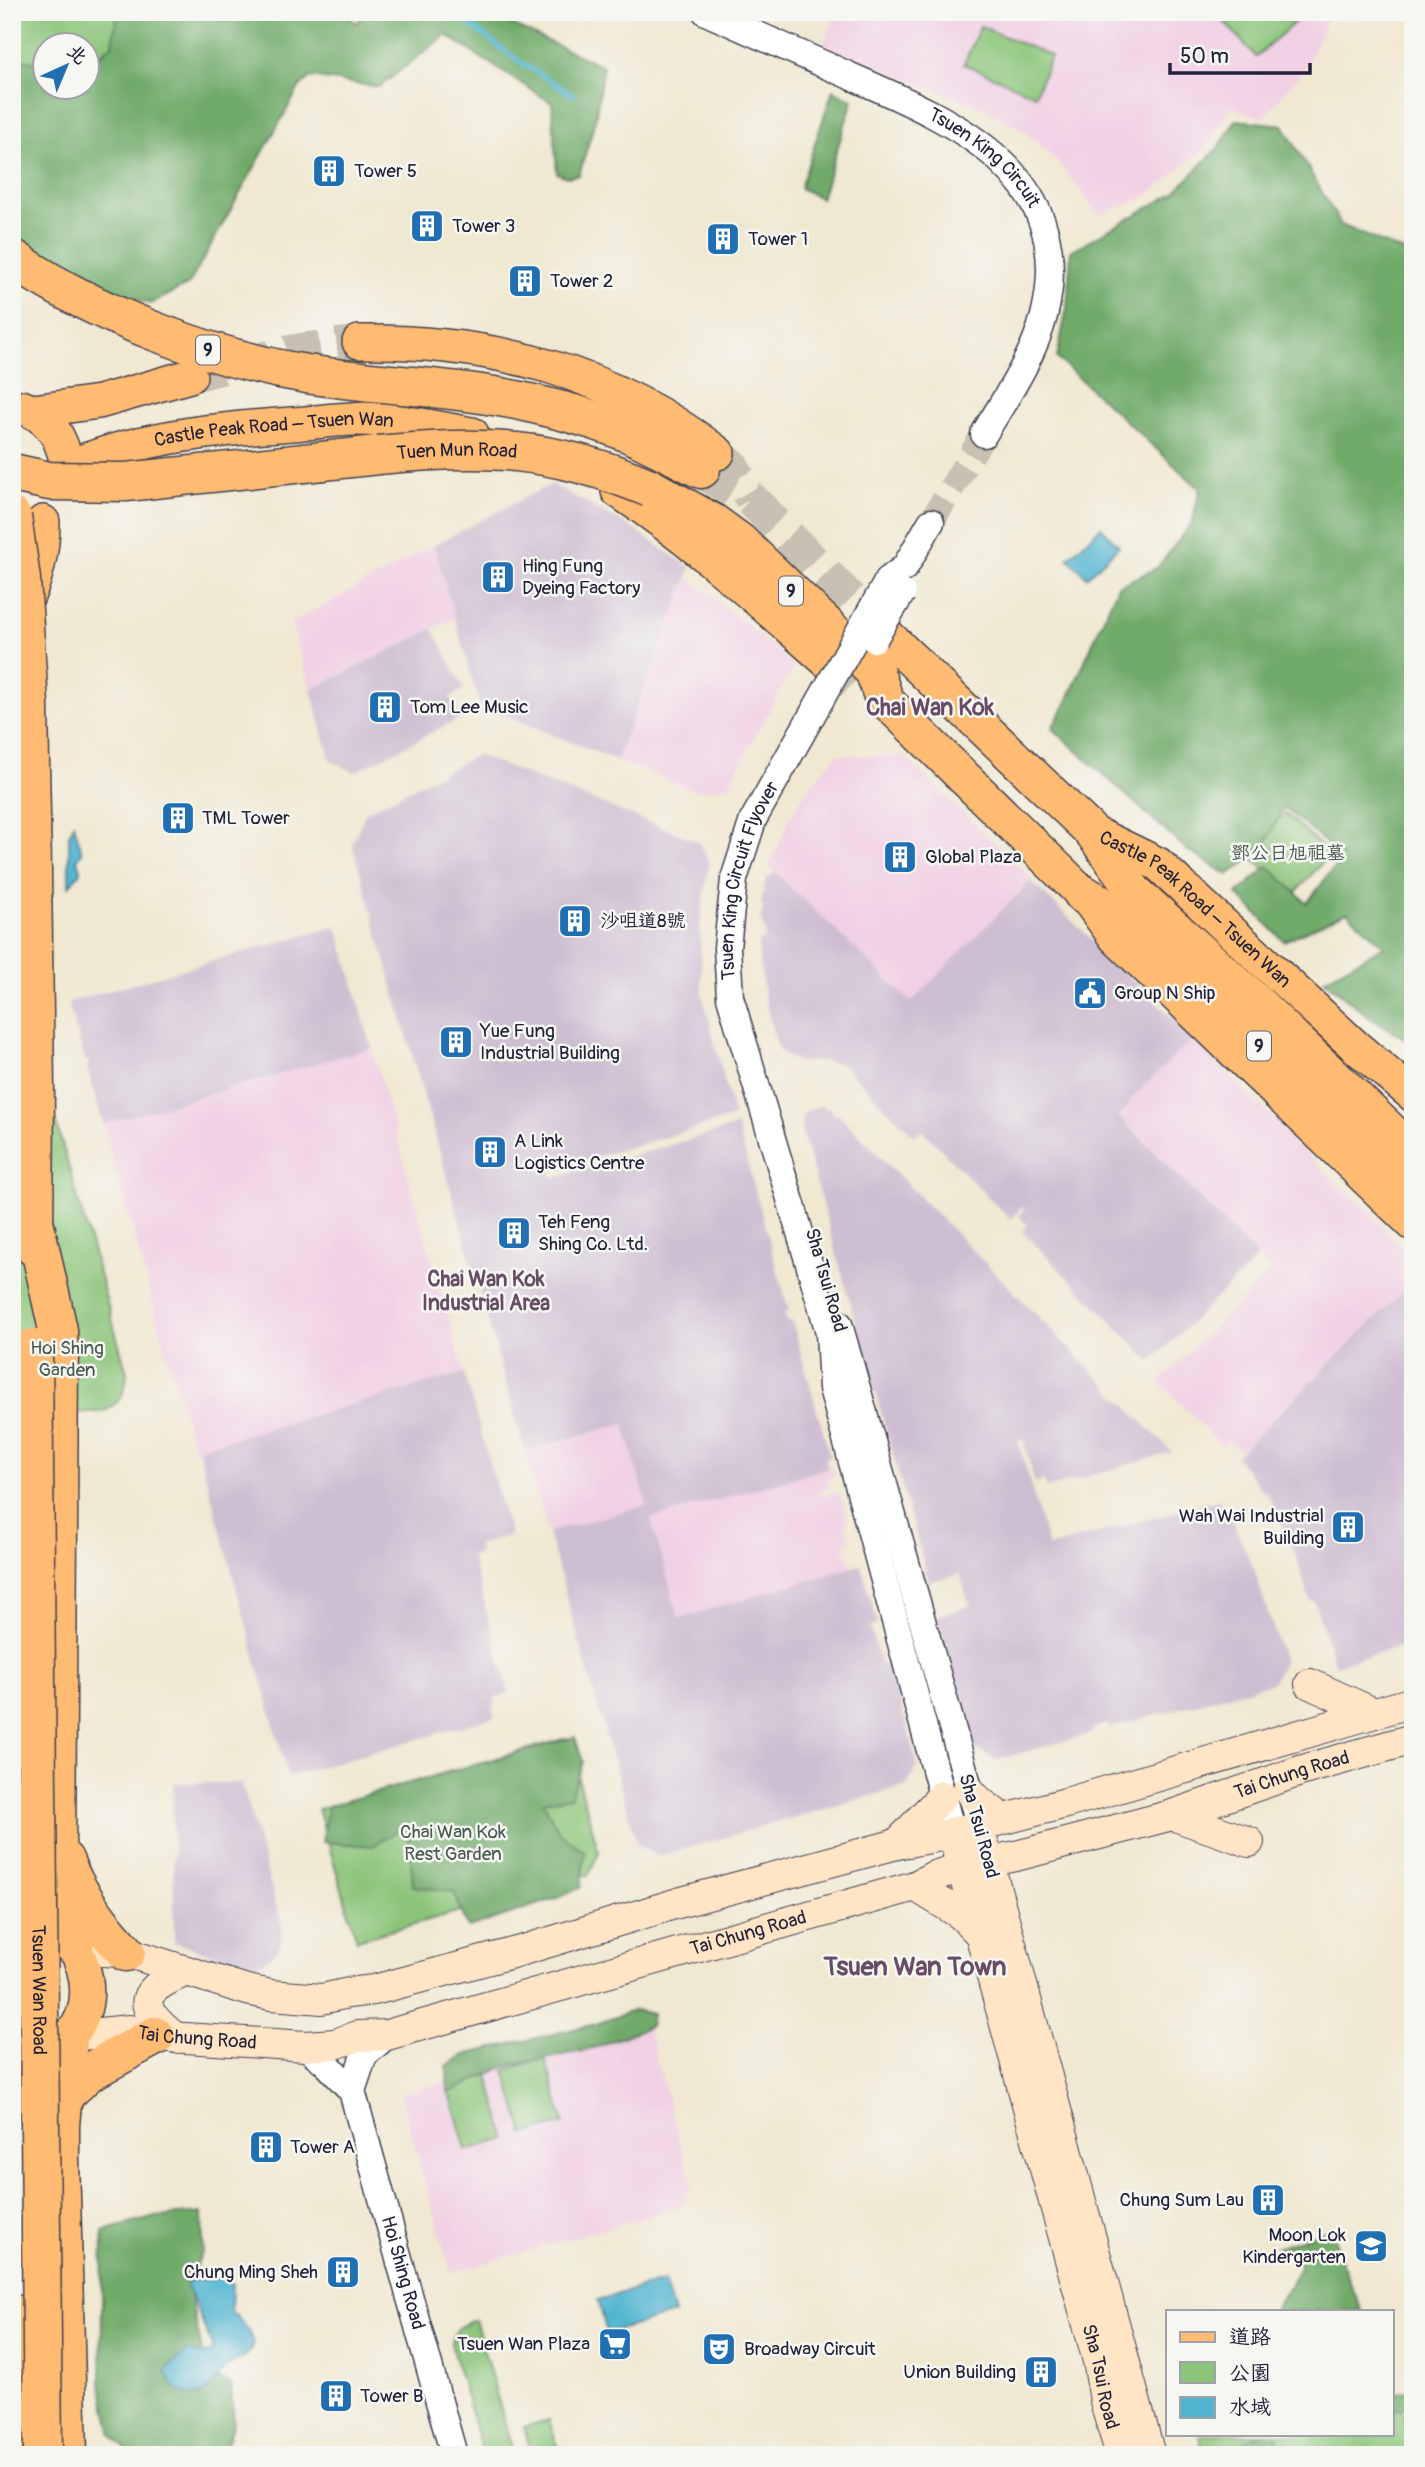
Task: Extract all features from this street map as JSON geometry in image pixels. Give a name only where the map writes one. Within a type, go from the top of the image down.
[{"type":"highway","name":"9","points":[[12,258],[81,298],[139,324],[254,364],[533,404],[601,422],[710,461]]},
{"type":"highway","name":"Tuen Mun Road","points":[[13,473],[49,481],[125,482],[378,455],[467,449],[531,452],[595,467],[650,488],[713,523],[739,542],[860,651]]},
{"type":"highway","name":"Tsuen Wan Road","points":[[28,520],[22,590],[29,705],[35,1087],[33,1348],[43,2455]]},
{"type":"highway","name":"Castle Peak Road – Tsuen Wan","points":[[860,651],[1092,832]]},
{"type":"highway","name":"Castle Peak Road – Tsuen Wan","points":[[860,651],[1083,894],[1128,922],[1174,966],[1330,1092]]},
{"type":"highway","name":"9","points":[[1092,832],[1134,891],[1330,1092],[1413,1194]]},
{"type":"highway","name":"9","points":[[1330,1092],[1413,1152]]},
{"type":"highway","points":[[34,1221],[58,1329],[58,1894],[75,1948]]},
{"type":"highway","points":[[57,1842],[86,1903],[126,1952]]},
{"type":"highway","points":[[64,2096],[89,2072],[165,2037]]},
{"type":"highway","points":[[68,2455],[60,2125],[69,2038]]},
{"type":"highway","points":[[12,2313],[14,2455]]},
{"type":"main road","points":[[359,342],[451,346],[509,356],[555,368],[601,384],[648,405],[677,423],[710,461]]},
{"type":"main road","points":[[23,408],[99,401],[190,376]]},
{"type":"main road","points":[[12,540],[25,536],[28,520],[68,473],[59,436],[50,423],[23,408]]},
{"type":"main road","name":"Castle Peak Road – Tsuen Wan","points":[[68,473],[127,446],[240,427],[354,419],[401,422],[471,434]]},
{"type":"main road","name":"Castle Peak Road – Tsuen Wan","points":[[618,491],[719,565],[860,651]]},
{"type":"main road","points":[[12,629],[28,597],[43,542],[28,520]]},
{"type":"main road","points":[[12,761],[32,771],[40,780],[45,794]]},
{"type":"main road","name":"Castle Peak Road – Tsuen Wan","points":[[1092,832],[1158,864],[1356,1047],[1413,1095]]},
{"type":"main road","name":"Castle Peak Road – Tsuen Wan","points":[[1083,894],[1115,937],[1413,1224]]},
{"type":"main road","points":[[1321,1689],[1374,1713]]},
{"type":"main road","name":"Tai Chung Road","points":[[75,1948],[126,1952],[271,1996],[322,2000],[406,1982],[678,1903],[978,1825],[1413,1702]]},
{"type":"main road","name":"Tai Chung Road","points":[[69,2038],[130,2030],[165,2037],[305,2046],[370,2042],[915,1886],[934,1876],[1172,1815],[1303,1770],[1413,1739]]},
{"type":"main road","points":[[897,1844],[955,1792],[979,1801],[978,1825]]},
{"type":"main road","points":[[1172,1815],[1236,1838]]},
{"type":"main road","name":"Sha Tsui Road","points":[[978,1825],[975,1865],[979,1915],[1121,2455]]},
{"type":"main road","points":[[915,1886],[979,1915]]},
{"type":"main road","name":"Sha Tsui Road","points":[[979,1915],[1150,2455]]},
{"type":"main road","points":[[12,1922],[22,1919],[39,1922],[61,1934],[75,1948],[83,1966],[87,1994],[82,2014],[69,2038],[57,2046],[34,2054],[12,2054]]},
{"type":"main road","points":[[165,2037],[150,2011],[149,1994],[155,1986],[187,1971]]},
{"type":"street","name":"Tsuen King Circuit","points":[[706,12],[896,95],[944,119],[992,152],[1020,179],[1030,194],[1043,224],[1050,257],[1044,316],[1027,358],[984,434]]},
{"type":"street","name":"Tsuen King Circuit Flyover","points":[[797,1200],[742,996],[738,944],[746,882],[765,825],[931,522]]},
{"type":"street","name":"Sha Tsui Road","points":[[797,1200],[834,1329],[832,1388],[955,1792],[978,1825]]},
{"type":"street","points":[[352,2091],[370,2042]]},
{"type":"street","name":"Hoi Shing Road","points":[[305,2046],[325,2062],[352,2091],[454,2455]]},
{"type":"shaded area","points":[[837,12],[1331,12],[1304,69],[1264,118],[1231,107],[1202,151],[1144,198],[1099,215],[1055,159],[1024,130],[979,106],[823,46]]},
{"type":"shaded area","points":[[551,484],[629,526],[691,568],[616,760],[480,706],[434,545]]},
{"type":"shaded area","points":[[434,545],[455,618],[311,690],[291,623]]},
{"type":"shaded area","points":[[687,577],[794,666],[728,786],[696,791],[616,760]]},
{"type":"shaded area","name":"Tom Lee Music","points":[[433,629],[464,689],[450,697],[460,718],[355,772],[331,761],[311,690]]},
{"type":"shaded area","points":[[477,755],[699,842],[709,863],[700,923],[702,993],[734,1117],[551,1170],[554,1178],[737,1126],[789,1311],[784,1313],[785,1317],[787,1322],[792,1321],[830,1456],[825,1458],[828,1468],[651,1519],[679,1618],[861,1565],[878,1624],[870,1627],[881,1665],[889,1663],[918,1766],[906,1786],[658,1856],[637,1844],[548,1532],[647,1505],[624,1423],[525,1451],[352,843],[366,812]]},
{"type":"shaded area","points":[[837,755],[904,756],[1033,880],[911,1002],[769,867],[792,814],[808,788]]},
{"type":"shaded area","points":[[775,872],[911,1002],[1031,881],[1193,1038],[1129,1101],[1131,1103],[1119,1116],[1258,1257],[1151,1362],[1022,1231],[1028,1225],[1019,1216],[1024,1210],[1022,1207],[1010,1219],[922,1130],[914,1136],[843,1065],[826,1061],[799,1062],[780,1051],[764,996],[758,945],[765,939],[760,919],[767,876],[769,878]]},
{"type":"shaded area","points":[[337,926],[372,1048],[103,1124],[87,1067],[88,1061],[85,1061],[68,1002]]},
{"type":"shaded area","points":[[1193,1038],[1413,1257],[1413,1281],[1240,1451],[1229,1440],[1222,1446],[1159,1382],[1272,1271],[1119,1115],[1131,1104],[1129,1101]]},
{"type":"shaded area","points":[[372,1048],[464,1373],[194,1450],[103,1124]]},
{"type":"shaded area","points":[[819,1106],[830,1108],[833,1115],[838,1114],[1172,1452],[1047,1488],[1044,1480],[1035,1483],[1023,1439],[1018,1440],[1048,1547],[1218,1500],[1233,1522],[1254,1570],[1284,1661],[1272,1683],[1109,1728],[1108,1724],[1100,1726],[1092,1729],[1093,1733],[996,1760],[975,1748],[937,1616],[970,1606],[960,1574],[929,1582],[803,1136],[802,1117],[808,1110]]},
{"type":"shaded area","points":[[1413,1281],[1413,1643],[1335,1665],[1314,1601],[1310,1601],[1296,1556],[1267,1492],[1263,1492],[1236,1456]]},
{"type":"shaded area","points":[[464,1373],[510,1535],[477,1545],[479,1553],[471,1556],[509,1693],[494,1698],[495,1704],[492,1705],[495,1717],[288,1776],[198,1448]]},
{"type":"shaded area","points":[[624,1423],[647,1505],[548,1532],[525,1451]]},
{"type":"shaded area","points":[[832,1467],[834,1476],[826,1480],[831,1488],[817,1492],[819,1496],[834,1492],[840,1495],[850,1538],[849,1543],[843,1546],[853,1568],[679,1618],[651,1518]]},
{"type":"shaded area","points":[[173,1783],[242,1783],[282,1926],[281,1944],[264,1962],[245,1965],[174,1942]]},
{"type":"shaded area","points":[[647,2025],[692,2185],[680,2207],[451,2273],[400,2094]]},
{"type":"green space","points":[[12,12],[118,12],[112,45],[102,53],[102,32],[32,32],[32,62],[12,57]]},
{"type":"green space","points":[[118,12],[341,12],[357,23],[365,12],[494,12],[514,26],[603,66],[595,121],[579,175],[567,177],[557,173],[552,103],[446,35],[379,87],[310,77],[299,88],[189,284],[150,304],[87,280],[12,240],[12,57],[32,62],[32,102],[102,102],[102,53],[112,45]]},
{"type":"green space","points":[[1227,12],[1306,12],[1256,57],[1221,18]]},
{"type":"green space","points":[[980,26],[1051,56],[1035,95],[964,64]]},
{"type":"green space","points":[[833,90],[853,100],[821,198],[800,188]]},
{"type":"green space","points":[[1236,120],[1283,125],[1341,225],[1413,256],[1413,1043],[1370,1018],[1324,980],[1384,946],[1347,912],[1284,941],[1237,894],[1268,866],[1307,903],[1342,857],[1284,807],[1262,850],[1228,875],[1187,850],[1052,728],[1066,704],[1118,586],[1157,568],[1192,523],[1200,489],[1057,358],[1067,308],[1071,251],[1174,193],[1219,147]]},
{"type":"green space","name":"鄧公日旭祖墓","points":[[1285,813],[1330,854],[1293,895],[1248,854]]},
{"type":"green space","name":"Hoi Shing Garden","points":[[24,1043],[44,1080],[127,1373],[121,1397],[113,1406],[101,1412],[12,1414],[12,1044]]},
{"type":"green space","name":"Chai Wan Kok Rest Garden","points":[[575,1737],[583,1762],[570,1797],[543,1802],[559,1832],[585,1852],[581,1887],[560,1897],[468,1928],[454,1892],[413,1886],[408,1824],[373,1846],[322,1842],[328,1806]]},
{"type":"green space","name":"Chai Wan Kok Rest Garden","points":[[567,1738],[599,1853],[588,1875],[357,1940],[318,1809]]},
{"type":"green space","points":[[635,2010],[652,2014],[650,2026],[588,2050],[506,2066],[448,2093],[447,2066],[464,2055],[596,2024]]},
{"type":"green space","points":[[545,2058],[564,2123],[524,2134],[505,2070]]},
{"type":"green space","points":[[488,2075],[506,2139],[466,2150],[448,2086]]},
{"type":"green space","points":[[202,2213],[203,2250],[188,2286],[206,2370],[231,2385],[234,2423],[223,2455],[131,2455],[112,2435],[101,2384],[103,2231],[156,2217]]},
{"type":"green space","points":[[1332,2228],[1339,2256],[1362,2310],[1275,2310],[1301,2266],[1277,2247]]},
{"type":"green space","points":[[475,2320],[514,2455],[483,2455],[452,2348],[457,2330]]},
{"type":"green space","points":[[1394,2384],[1413,2446],[1413,2455],[1204,2455],[1199,2436],[1394,2436]]},
{"type":"green space","points":[[1410,2389],[1413,2392],[1413,2400],[1407,2407],[1394,2410],[1394,2393]]},
{"type":"green space","points":[[549,2420],[560,2455],[532,2455],[524,2427]]},
{"type":"green space","points":[[1256,2436],[1277,2436],[1282,2455],[1218,2455]]},
{"type":"water","points":[[1101,527],[1119,546],[1087,577],[1068,558]]},
{"type":"water","points":[[74,824],[82,853],[77,860],[81,872],[69,886],[69,835]]},
{"type":"water","points":[[225,2278],[232,2284],[231,2311],[249,2330],[254,2344],[245,2355],[225,2368],[208,2390],[195,2396],[188,2395],[176,2388],[165,2371],[186,2352],[203,2355],[212,2351],[212,2346],[186,2283]]},
{"type":"water","points":[[664,2281],[674,2314],[607,2333],[598,2300]]},
{"type":"pier","points":[[1413,1672],[1413,1764],[648,1987],[646,1983],[367,2067],[344,1979],[954,1792],[1106,1755]]},
{"type":"waterway","points":[[452,12],[519,61],[573,95]]},
{"type":"tunnel","points":[[190,376],[297,350],[359,342]]},
{"type":"tunnel","points":[[931,522],[984,434]]},
{"type":"tunnel","points":[[718,453],[732,465],[751,499]]},
{"type":"tunnel","points":[[701,469],[751,499]]},
{"type":"tunnel","points":[[751,499],[856,605]]},
{"type":"tunnel","points":[[828,662],[858,690]]},
{"type":"place","name":"Tower 5","points":[[329,171]]},
{"type":"place","name":"Tower 3","points":[[427,226]]},
{"type":"place","name":"Tower 1","points":[[723,239]]},
{"type":"place","name":"Tower 2","points":[[525,281]]},
{"type":"place","name":"Hing Fung Dyeing Factory","points":[[498,577]]},
{"type":"place","name":"Tom Lee Music","points":[[385,707]]},
{"type":"place","name":"TML Tower","points":[[178,818]]},
{"type":"place","name":"Global Plaza","points":[[900,857]]},
{"type":"place","name":"沙咀道8號","points":[[575,921]]},
{"type":"place","name":"Group N Ship","points":[[1090,993]]},
{"type":"place","name":"Yue Fung Industrial Building","points":[[456,1042]]},
{"type":"place","name":"A Link Logistics Centre","points":[[490,1152]]},
{"type":"place","name":"Teh Feng Shing Co. Ltd.","points":[[514,1233]]},
{"type":"place","name":"Wah Wai Industrial Building","points":[[1348,1527]]},
{"type":"place","name":"Tower A","points":[[266,2147]]},
{"type":"place","name":"Chung Sum Lau","points":[[1268,2200]]},
{"type":"place","name":"Moon Lok Kindergarten","points":[[1371,2246]]},
{"type":"place","name":"Chung Ming Sheh","points":[[343,2272]]},
{"type":"place","name":"Tsuen Wan Plaza","points":[[615,2344]]},
{"type":"place","name":"Broadway Circuit","points":[[719,2349]]},
{"type":"place","name":"Union Building","points":[[1041,2372]]},
{"type":"place","name":"Tower B","points":[[336,2396]]},
{"type":"district","name":"Chai Wan Kok","points":[[930,707]]},
{"type":"district","name":"Chai Wan Kok Industrial Area","points":[[486,1291]]},
{"type":"district","name":"Tsuen Wan Town","points":[[915,1967]]}]
